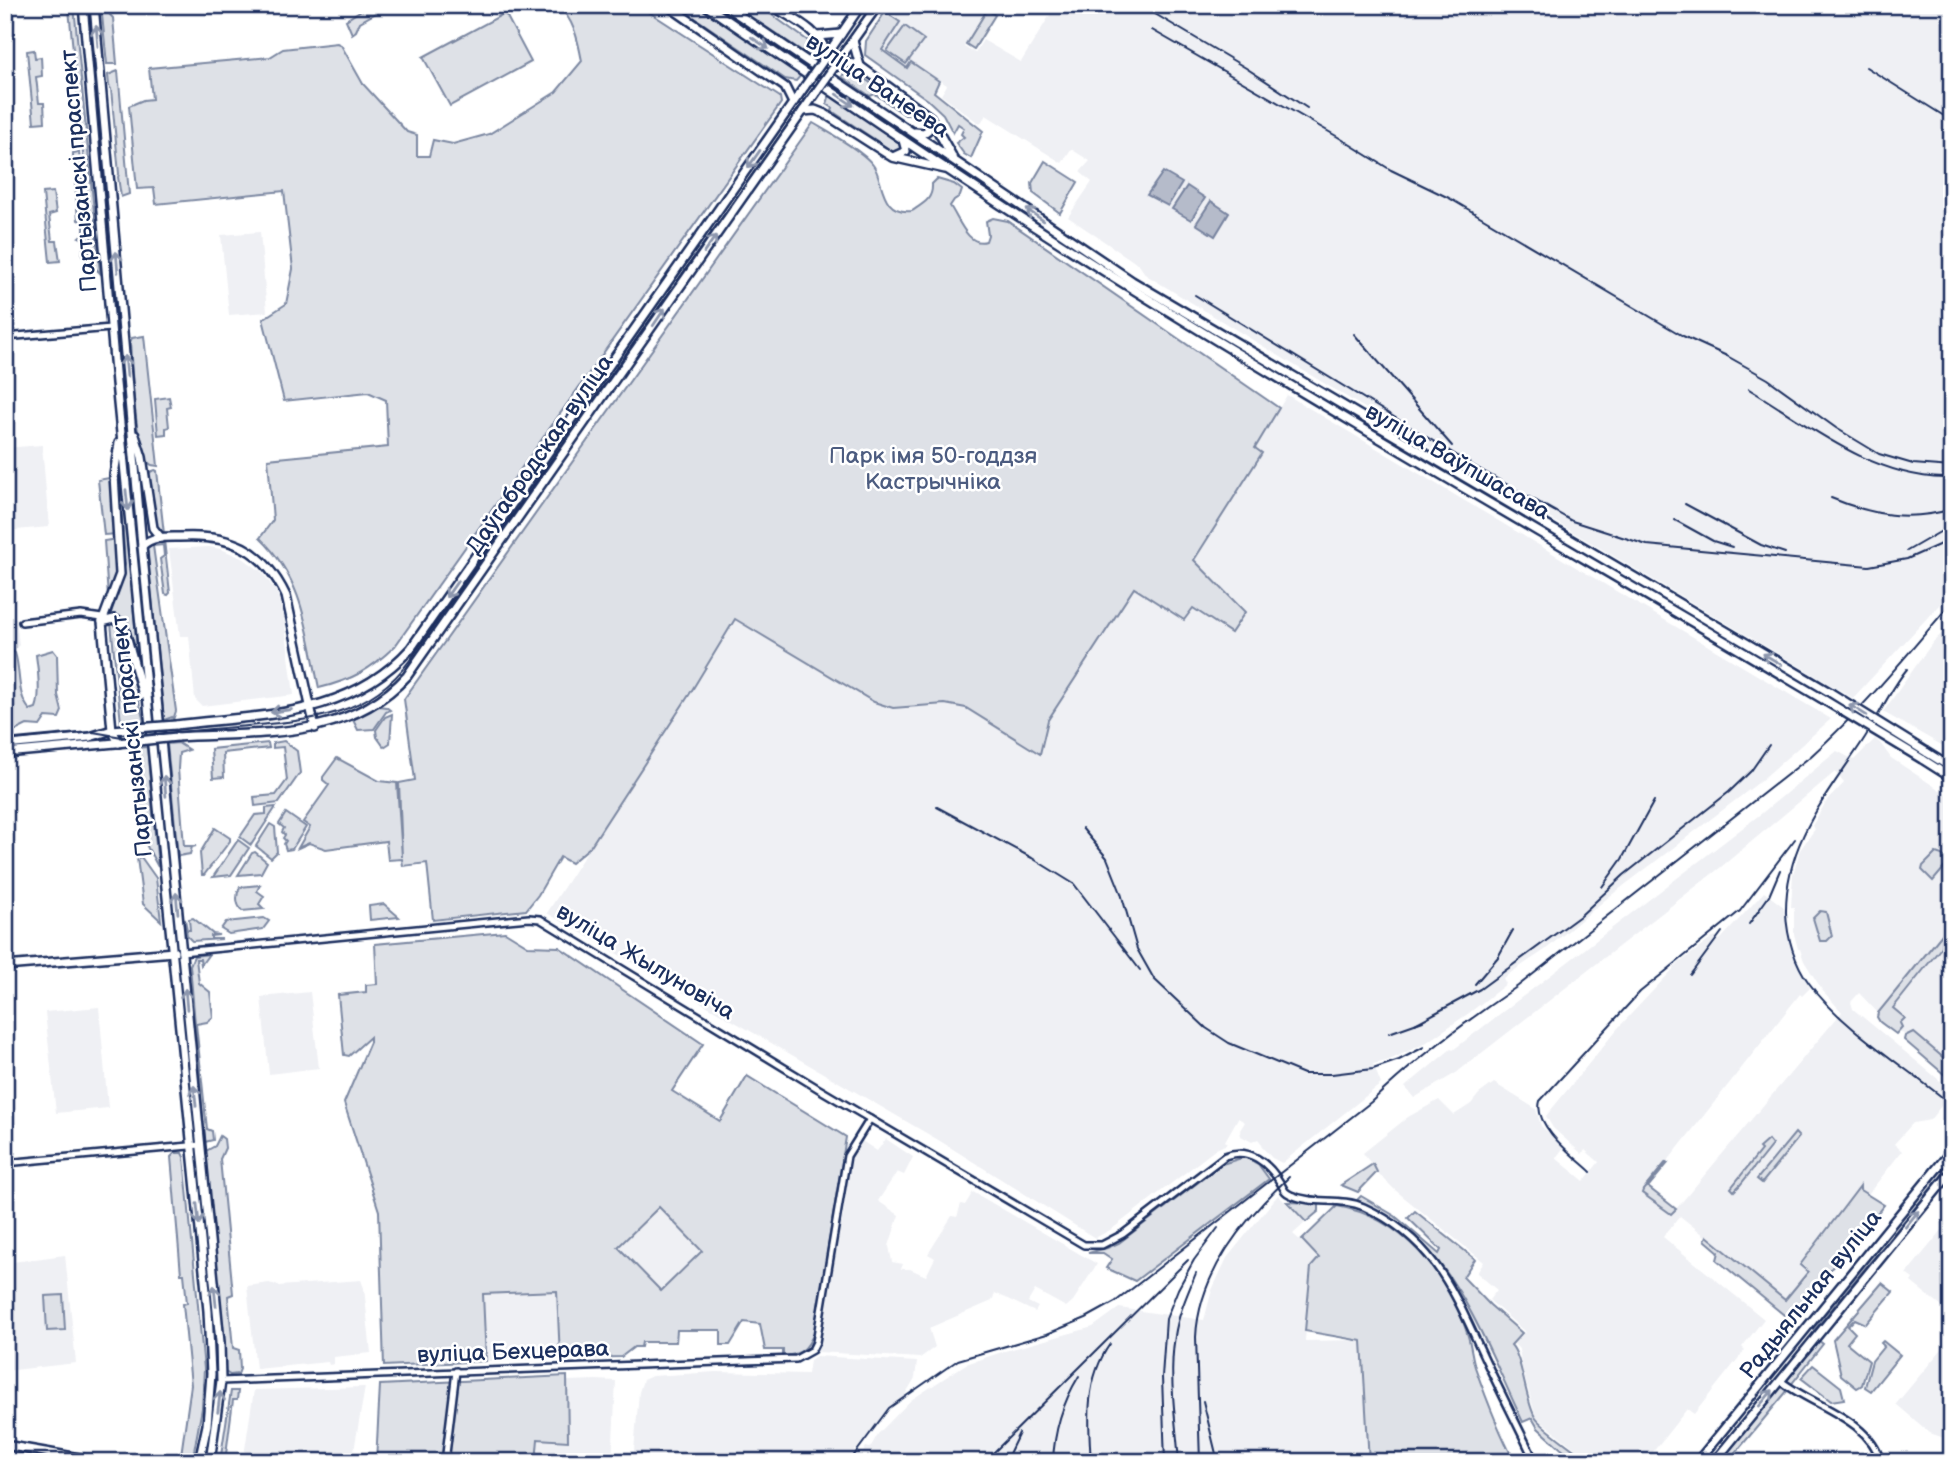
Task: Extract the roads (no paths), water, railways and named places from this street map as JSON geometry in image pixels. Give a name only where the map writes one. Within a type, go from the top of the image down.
[{"type":"main road","name":"Партызанскі праспект","points":[[83,5],[111,328],[208,1311],[211,1374],[199,1462]]},
{"type":"main road","name":"Партызанскі праспект","points":[[94,5],[142,545],[220,1342],[221,1381],[210,1462]]},
{"type":"main road","name":"вуліца Ванеева","points":[[705,5],[949,169]]},
{"type":"main road","name":"вуліца Ванеева","points":[[724,5],[975,175]]},
{"type":"main road","points":[[771,5],[818,36],[827,55]]},
{"type":"main road","name":"Даўгабродская вуліца","points":[[5,746],[90,737],[112,730],[311,707],[343,698],[369,685],[394,666],[411,648],[861,5]]},
{"type":"main road","name":"Даўгабродская вуліца","points":[[5,753],[188,736],[316,728],[389,695],[407,676],[878,5]]},
{"type":"main road","points":[[670,7],[785,87],[793,103]]},
{"type":"main road","points":[[818,36],[842,33]]},
{"type":"main road","points":[[853,41],[860,66]]},
{"type":"main road","points":[[834,67],[849,63],[860,66],[930,117],[954,160]]},
{"type":"main road","points":[[785,87],[805,86]]},
{"type":"main road","points":[[816,93],[817,104],[825,114]]},
{"type":"main road","points":[[803,111],[815,110],[825,114],[892,157],[949,169]]},
{"type":"main road","points":[[915,132],[924,133],[928,130],[930,117]]},
{"type":"main road","points":[[892,157],[906,151],[903,139]]},
{"type":"main road","name":"вуліца Ваўпшасава","points":[[949,169],[1129,287],[1374,434],[1826,701],[1924,756],[1952,768]]},
{"type":"main road","name":"вуліца Ваўпшасава","points":[[975,175],[1132,281],[1831,693],[1952,778]]},
{"type":"main road","points":[[111,328],[123,330]]},
{"type":"main road","points":[[131,423],[142,457],[153,528],[161,538]]},
{"type":"main road","points":[[119,743],[112,730],[102,620],[120,574],[114,475],[121,432]]},
{"type":"main road","points":[[142,545],[161,538],[201,536],[232,541],[248,549],[270,569],[286,596],[316,728]]},
{"type":"main road","points":[[102,620],[114,619],[122,624],[149,716]]},
{"type":"main road","points":[[178,724],[188,736]]},
{"type":"main road","name":"вуліца Жылуновіча","points":[[5,966],[181,952]]},
{"type":"main road","name":"Радыяльная вуліца","points":[[1697,1462],[1952,1150]]},
{"type":"main road","name":"Радыяльная вуліца","points":[[1714,1462],[1952,1171]]},
{"type":"main road","points":[[211,1374],[221,1381]]},
{"type":"main road","points":[[1718,1435],[1729,1443]]},
{"type":"main road","points":[[5,1445],[102,1462]]},
{"type":"street","points":[[5,337],[111,328]]},
{"type":"street","points":[[22,622],[81,615],[102,620]]},
{"type":"street","name":"вуліца Жылуновіча","points":[[181,952],[540,919],[1084,1245],[1102,1245],[1123,1234],[1225,1156],[1238,1152],[1255,1156],[1289,1194],[1304,1198],[1337,1200],[1363,1207],[1401,1228],[1422,1246],[1441,1269],[1455,1294],[1535,1462]]},
{"type":"street","name":"вуліца Бехцерава","points":[[221,1381],[796,1359],[812,1350],[816,1342],[846,1156],[870,1119]]},
{"type":"street","points":[[5,1163],[200,1145]]},
{"type":"street","points":[[445,1462],[456,1371]]},
{"type":"street","points":[[1781,1381],[1859,1430],[1875,1447],[1881,1462]]},
{"type":"water","points":[[1163,172],[1182,183],[1168,206],[1147,195]]},
{"type":"water","points":[[1187,186],[1205,198],[1191,220],[1172,209]]},
{"type":"water","points":[[1211,201],[1229,213],[1215,236],[1196,224]]},
{"type":"tram line","points":[[5,741],[93,732],[122,737],[308,719],[353,706],[374,695],[393,680],[410,660],[872,5]]},
{"type":"railway","points":[[1150,11],[1307,108]]},
{"type":"railway","points":[[1152,30],[1391,170],[1449,198],[1683,336],[1768,379],[1836,428],[1879,454],[1913,464],[1952,467]]},
{"type":"railway","points":[[1866,67],[1952,121]]},
{"type":"railway","points":[[1195,295],[1474,466],[1572,521],[1647,545],[1869,566],[1907,559],[1952,539]]},
{"type":"railway","points":[[1354,334],[1452,446]]},
{"type":"railway","points":[[1749,389],[1818,433],[1866,459],[1917,475],[1944,478]]},
{"type":"railway","points":[[1831,498],[1861,509],[1891,515],[1921,515],[1952,509]]},
{"type":"railway","points":[[1685,504],[1761,545],[1785,553]]},
{"type":"railway","points":[[1675,520],[1713,541],[1732,547]]},
{"type":"railway","points":[[1907,551],[1952,525]]},
{"type":"railway","points":[[849,1462],[889,1408],[958,1360],[1047,1334],[1086,1318],[1115,1302],[1371,1102],[1442,1041],[1518,986],[1811,756],[1867,701],[1952,602]]},
{"type":"railway","points":[[1907,669],[1810,822],[1792,864],[1786,913],[1790,941],[1800,968],[1822,999],[1872,1044],[1943,1098]]},
{"type":"railway","points":[[1415,1024],[1480,989],[1580,916],[1624,875],[1729,792],[1751,771],[1769,745]]},
{"type":"railway","points":[[1602,887],[1622,859],[1654,801]]},
{"type":"railway","points":[[937,807],[1074,884],[1140,970]]},
{"type":"railway","points":[[1082,828],[1107,858],[1121,893],[1137,949],[1154,979],[1206,1028],[1229,1043],[1304,1074],[1373,1069],[1424,1047]]},
{"type":"railway","points":[[1591,1172],[1556,1140],[1539,1111],[1540,1101],[1640,992],[1740,911],[1795,839]]},
{"type":"railway","points":[[1749,924],[1769,896],[1780,870]]},
{"type":"railway","points":[[1475,984],[1498,957],[1513,930]]},
{"type":"railway","points":[[1690,975],[1722,932]]},
{"type":"railway","points":[[1389,1033],[1423,1021]]},
{"type":"railway","points":[[1200,1462],[1196,1337],[1205,1291],[1215,1269],[1241,1229],[1289,1177]]},
{"type":"railway","points":[[1165,1462],[1162,1377],[1166,1319],[1194,1260],[1218,1228]]},
{"type":"railway","points":[[984,1462],[1188,1260]]},
{"type":"railway","points":[[1179,1462],[1173,1399],[1173,1352],[1178,1320],[1196,1273]]},
{"type":"railway","points":[[1091,1462],[1089,1415],[1092,1386],[1096,1371],[1110,1344]]},
{"type":"railway","points":[[1053,1462],[1060,1417],[1079,1376]]},
{"type":"railway","points":[[1203,1401],[1218,1462]]},
{"type":"railway","points":[[1005,1462],[1019,1433]]},
{"type":"park label","name":"Парк імя 50-годдзя Кастрычніка","points":[[933,468]]}]
